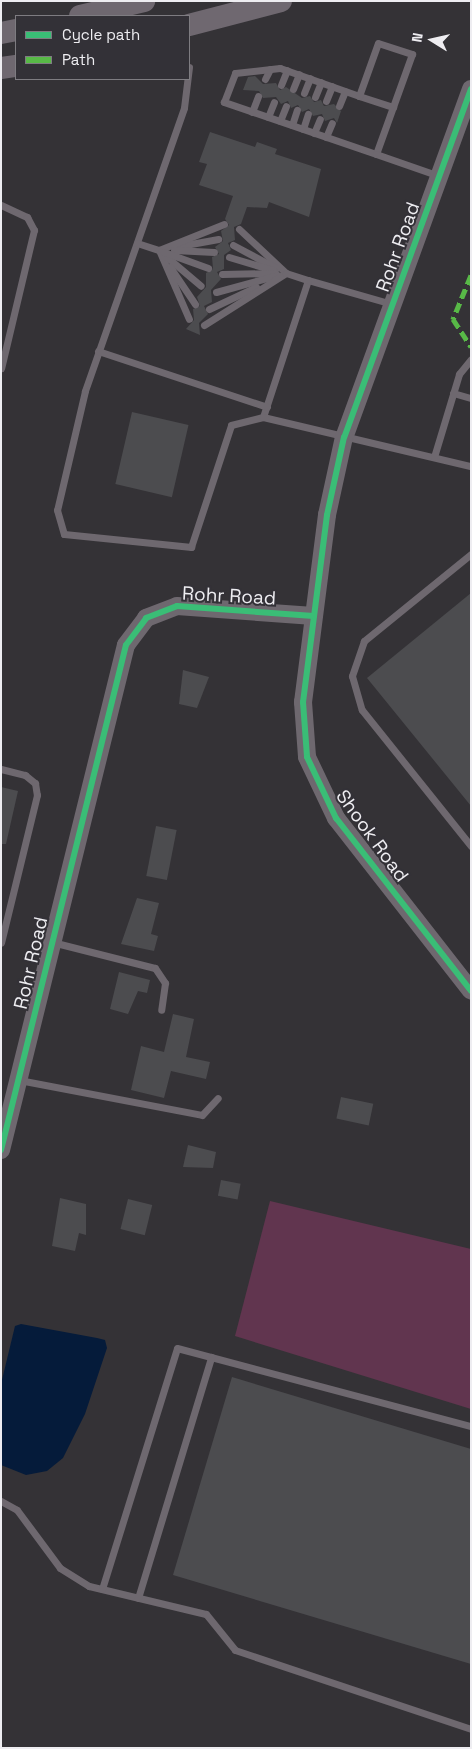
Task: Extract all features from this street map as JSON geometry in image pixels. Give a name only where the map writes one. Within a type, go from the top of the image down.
[{"type":"main road","points":[[84,15],[144,1]]},
{"type":"main road","points":[[190,25],[281,1]]},
{"type":"main road","points":[[1,33],[15,30]]},
{"type":"main road","points":[[1,68],[15,66]]},
{"type":"street","name":"Rohr Road","points":[[1,1150],[120,662],[134,631],[146,618],[177,606],[314,616],[327,515],[344,437],[394,305],[471,89]]},
{"type":"street","name":"Shook Road","points":[[314,616],[303,702],[304,744],[313,774],[336,818],[471,991]]},
{"type":"lane","points":[[360,96],[378,43],[412,54],[376,154]]},
{"type":"lane","points":[[265,79],[270,69]]},
{"type":"lane","points":[[393,106],[287,70],[270,69],[235,73],[224,102],[440,176]]},
{"type":"lane","points":[[281,85],[287,70]]},
{"type":"lane","points":[[292,89],[298,74]]},
{"type":"lane","points":[[304,94],[310,78]]},
{"type":"lane","points":[[187,80],[184,108],[98,351],[61,493],[58,510],[64,534],[191,547],[231,425],[264,418],[471,466]]},
{"type":"lane","points":[[314,97],[321,82]]},
{"type":"lane","points":[[326,101],[332,86]]},
{"type":"lane","points":[[338,106],[345,91]]},
{"type":"lane","points":[[252,112],[258,96]]},
{"type":"lane","points":[[268,117],[274,102]]},
{"type":"lane","points":[[280,121],[286,106]]},
{"type":"lane","points":[[292,125],[297,110]]},
{"type":"lane","points":[[303,129],[308,114]]},
{"type":"lane","points":[[314,133],[320,119]]},
{"type":"lane","points":[[326,138],[332,123]]},
{"type":"lane","points":[[1,205],[28,217],[34,230],[1,368]]},
{"type":"lane","points":[[159,250],[224,224]]},
{"type":"lane","points":[[239,229],[286,273]]},
{"type":"lane","points":[[159,250],[218,239]]},
{"type":"lane","points":[[137,243],[208,268]]},
{"type":"lane","points":[[233,245],[286,273]]},
{"type":"lane","points":[[159,250],[214,252]]},
{"type":"lane","points":[[159,250],[201,286]]},
{"type":"lane","points":[[159,250],[195,304]]},
{"type":"lane","points":[[159,250],[189,319]]},
{"type":"lane","points":[[228,257],[394,305]]},
{"type":"lane","points":[[222,274],[286,273]]},
{"type":"lane","points":[[216,292],[286,273]]},
{"type":"lane","points":[[209,309],[286,273]]},
{"type":"lane","points":[[204,325],[286,273]]},
{"type":"lane","points":[[264,418],[308,280]]},
{"type":"lane","points":[[98,351],[267,407]]},
{"type":"lane","points":[[434,457],[452,393],[465,362],[471,359]]},
{"type":"lane","points":[[452,393],[471,398]]},
{"type":"lane","points":[[471,554],[364,641],[352,676],[362,710],[471,846]]},
{"type":"lane","points":[[1,769],[25,775],[35,783],[37,795],[1,943]]},
{"type":"lane","points":[[51,942],[155,968],[165,983],[161,1010]]},
{"type":"lane","points":[[18,1080],[202,1115],[218,1098]]},
{"type":"lane","points":[[102,1589],[177,1348],[471,1426]]},
{"type":"lane","points":[[138,1598],[211,1357]]},
{"type":"lane","points":[[1,1501],[17,1510],[60,1568],[102,1589],[206,1614],[236,1650],[471,1729]]},
{"type":"shaded area","points":[[270,1201],[471,1249],[471,1409],[235,1336]]},
{"type":"water","points":[[21,1324],[105,1340],[107,1348],[85,1414],[63,1458],[47,1471],[26,1475],[1,1465],[1,1384],[15,1326]]},
{"type":"building","points":[[255,76],[263,84],[276,83],[280,90],[286,87],[302,98],[310,96],[314,102],[321,100],[324,106],[334,104],[341,111],[337,123],[334,118],[325,121],[322,114],[313,116],[309,109],[302,112],[298,105],[291,108],[288,101],[281,104],[276,97],[263,98],[259,91],[243,90],[248,77]]},
{"type":"building","points":[[210,132],[255,147],[257,142],[277,149],[275,154],[321,169],[309,217],[269,202],[267,208],[247,207],[241,224],[234,227],[235,240],[228,243],[231,250],[224,255],[224,269],[217,272],[221,279],[211,290],[212,302],[204,306],[208,314],[199,323],[200,335],[186,329],[194,320],[193,309],[200,306],[197,297],[206,287],[206,273],[213,269],[212,257],[219,254],[215,247],[223,241],[221,231],[229,225],[225,219],[233,196],[199,185],[207,164],[199,162]]},
{"type":"building","points":[[132,412],[189,425],[172,497],[115,484]]},
{"type":"building","points":[[471,593],[471,806],[367,678]]},
{"type":"building","points":[[183,670],[209,677],[197,708],[179,704]]},
{"type":"building","points":[[1,787],[18,791],[6,844],[1,844]]},
{"type":"building","points":[[156,826],[177,830],[167,880],[146,876]]},
{"type":"building","points":[[137,898],[159,903],[151,934],[158,936],[154,951],[121,944]]},
{"type":"building","points":[[119,972],[150,980],[147,993],[138,991],[128,1014],[110,1009]]},
{"type":"building","points":[[173,1014],[194,1019],[186,1057],[210,1062],[206,1079],[171,1071],[164,1098],[131,1090],[141,1046],[164,1052]]},
{"type":"building","points":[[341,1097],[373,1104],[369,1125],[336,1119]]},
{"type":"building","points":[[188,1145],[216,1152],[213,1168],[183,1167]]},
{"type":"building","points":[[221,1180],[241,1184],[238,1200],[218,1196]]},
{"type":"building","points":[[60,1198],[86,1204],[86,1235],[79,1233],[75,1251],[52,1246]]},
{"type":"building","points":[[128,1199],[152,1205],[145,1235],[121,1229]]},
{"type":"building","points":[[232,1377],[471,1449],[471,1664],[173,1575]]},
{"type":"marked path","points":[[471,275],[453,319],[471,347]]},
{"type":"cycle path","points":[[471,89],[344,437],[327,515],[303,702],[307,757],[336,818],[471,991]]},
{"type":"cycle path","points":[[1,1150],[126,645],[146,618],[177,606],[314,616]]}]
